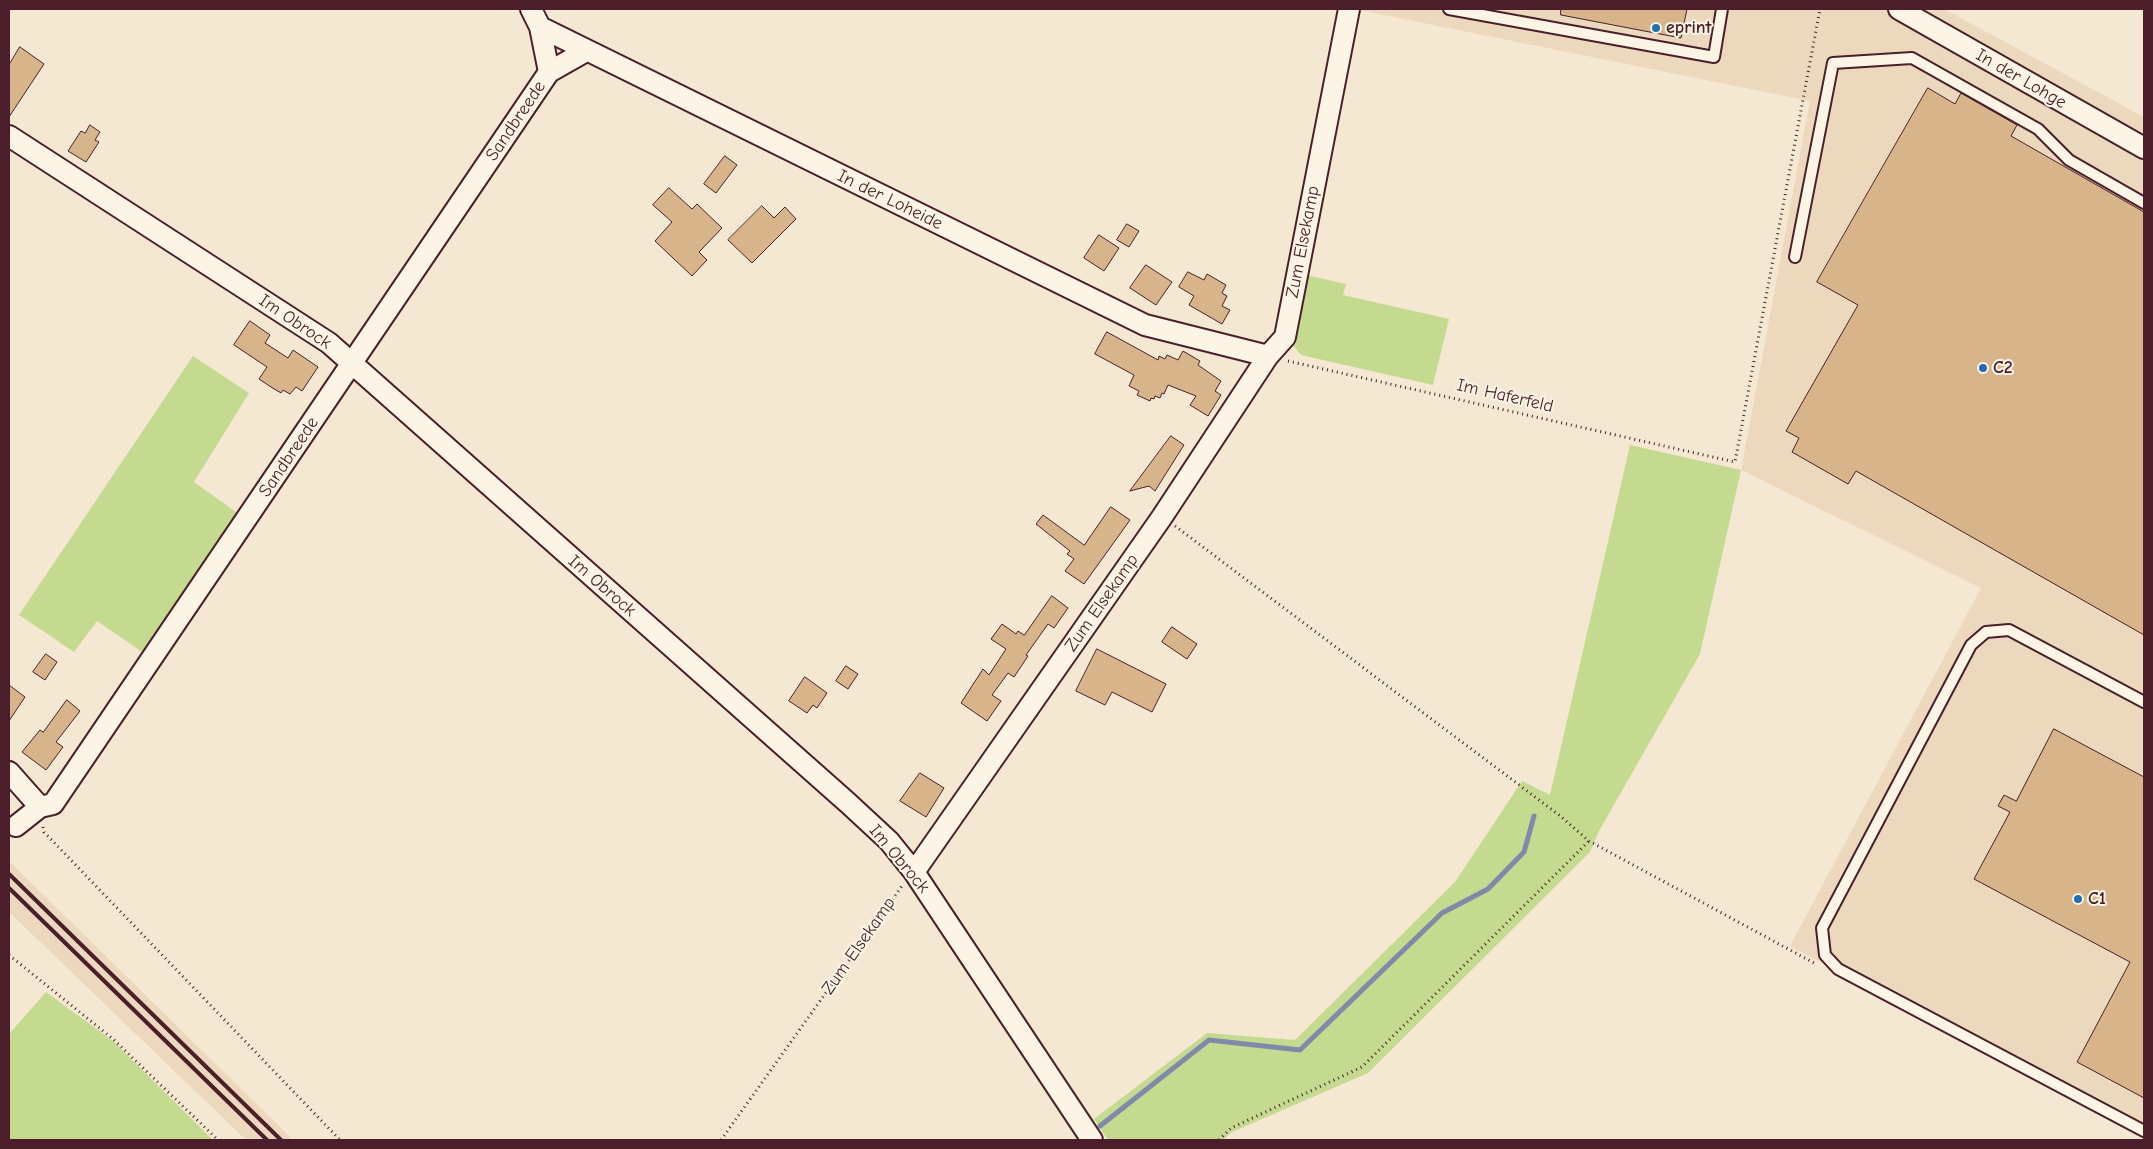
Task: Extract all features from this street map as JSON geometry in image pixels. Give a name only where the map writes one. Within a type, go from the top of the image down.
[{"type":"street","points":[[531,9],[540,27]]},
{"type":"street","name":"Zum Elsekamp","points":[[914,872],[1162,517],[1268,356],[1285,336],[1349,9]]},
{"type":"street","name":"In der Lohge","points":[[1899,9],[2144,148]]},
{"type":"street","name":"In der Loheide","points":[[540,27],[1145,325],[1268,356]]},
{"type":"street","name":"Sandbreede","points":[[540,27],[549,72]]},
{"type":"street","name":"Sandbreede","points":[[16,826],[40,807],[53,804],[549,72],[586,50]]},
{"type":"street","name":"Im Obrock","points":[[9,136],[329,344],[848,803],[888,841],[914,872],[1092,1140]]},
{"type":"street","points":[[9,772],[40,807]]},
{"type":"lane","points":[[1449,9],[1714,57],[1722,9]]},
{"type":"lane","points":[[1794,257],[1832,63],[1912,58],[2038,129],[2069,160],[2144,203]]},
{"type":"lane","points":[[2144,702],[2009,630],[1986,632],[1971,645],[1822,928],[1825,955],[1838,969],[2144,1131]]},
{"type":"path","name":"Im Haferfeld","points":[[1268,356],[1735,462],[1820,9]]},
{"type":"path","points":[[1162,517],[1543,803],[1589,841],[1818,964]]},
{"type":"path","points":[[40,807],[44,832],[340,1140]]},
{"type":"path","points":[[1219,1140],[1230,1128],[1362,1067],[1589,841]]},
{"type":"path","name":"Zum Elsekamp","points":[[722,1140],[897,892],[914,872]]},
{"type":"path","points":[[9,955],[113,1039],[218,1140]]},
{"type":"shaded area","points":[[1359,9],[1944,9],[2144,117],[2144,1136],[1790,946],[1981,588],[1741,470],[1810,101]]},
{"type":"shaded area","points":[[9,861],[293,1140],[246,1140],[9,912]]},
{"type":"green space","points":[[1306,275],[1346,284],[1343,295],[1449,319],[1433,385],[1301,355],[1293,345]]},
{"type":"green space","points":[[193,356],[249,393],[194,482],[243,517],[148,656],[97,621],[74,652],[19,615]]},
{"type":"green space","points":[[1630,445],[1741,470],[1700,654],[1599,831],[1590,852],[1368,1073],[1232,1132],[1223,1140],[1108,1140],[1094,1119],[1207,1033],[1295,1040],[1455,882],[1522,781],[1550,795]]},
{"type":"green space","points":[[46,992],[113,1041],[213,1140],[9,1140],[9,1034]]},
{"type":"building","name":"eprint","points":[[1561,9],[1687,9],[1681,38],[1561,15]]},
{"type":"building","points":[[20,47],[44,64],[9,117],[9,65]]},
{"type":"building","name":"C2","points":[[1928,88],[1955,104],[1961,93],[2017,125],[2011,136],[2144,212],[2144,635],[1856,471],[1848,484],[1792,452],[1799,438],[1786,431],[1858,305],[1817,282]]},
{"type":"building","points":[[90,125],[100,132],[95,140],[99,142],[86,162],[68,151],[81,131],[85,133]]},
{"type":"building","points":[[725,156],[737,165],[716,193],[704,184]]},
{"type":"building","points":[[669,188],[692,209],[697,204],[722,228],[699,252],[707,260],[692,276],[655,241],[672,222],[653,205]]},
{"type":"building","points":[[762,206],[774,218],[785,207],[796,219],[752,263],[728,240]]},
{"type":"building","points":[[1127,224],[1139,231],[1129,247],[1117,240]]},
{"type":"building","points":[[1099,235],[1119,248],[1104,271],[1084,258]]},
{"type":"building","points":[[1146,265],[1172,282],[1156,305],[1130,288]]},
{"type":"building","points":[[1188,272],[1204,280],[1207,274],[1226,285],[1222,293],[1227,296],[1222,306],[1230,310],[1222,324],[1189,305],[1194,296],[1179,287]]},
{"type":"building","points":[[250,321],[270,335],[265,343],[288,358],[293,350],[318,367],[302,391],[296,387],[290,394],[283,390],[281,393],[259,379],[267,367],[234,345]]},
{"type":"building","points":[[1107,332],[1158,360],[1159,356],[1165,359],[1167,355],[1178,360],[1183,351],[1200,361],[1198,365],[1221,381],[1215,391],[1221,395],[1208,416],[1190,405],[1196,396],[1168,385],[1160,398],[1155,396],[1150,401],[1137,395],[1139,391],[1129,386],[1134,375],[1095,354]]},
{"type":"building","points":[[1171,436],[1184,445],[1155,491],[1149,486],[1130,491]]},
{"type":"building","points":[[1111,507],[1130,520],[1084,584],[1065,571],[1074,559],[1067,554],[1070,551],[1036,524],[1043,515],[1084,545]]},
{"type":"building","points":[[1052,596],[1068,608],[1054,628],[1048,624],[1026,655],[1028,656],[1014,677],[1008,673],[992,695],[1001,701],[987,721],[961,703],[983,669],[989,675],[1006,649],[991,639],[1002,624],[1016,634],[1018,631],[1024,635]]},
{"type":"building","points":[[1172,627],[1197,644],[1187,659],[1162,642]]},
{"type":"building","points":[[1097,649],[1166,684],[1152,712],[1112,692],[1105,705],[1076,691]]},
{"type":"building","points":[[46,654],[57,662],[45,680],[33,672]]},
{"type":"building","points":[[846,666],[858,674],[848,689],[836,681]]},
{"type":"building","points":[[805,677],[827,693],[817,708],[813,705],[807,713],[789,701]]},
{"type":"building","points":[[9,685],[25,697],[9,721]]},
{"type":"building","points":[[67,700],[80,711],[56,742],[63,747],[46,770],[22,752],[40,730],[43,732]]},
{"type":"building","name":"C1","points":[[2054,729],[2144,777],[2144,1098],[2077,1062],[2130,962],[1974,879],[2010,812],[1998,806],[2004,795],[2016,801]]},
{"type":"building","points":[[920,773],[944,788],[926,817],[900,801]]},
{"type":"waterway","points":[[1100,1126],[1209,1040],[1300,1050],[1442,913],[1488,889],[1524,852],[1534,816]]},
{"type":"railway","points":[[9,874],[281,1140]]},
{"type":"railway","points":[[9,888],[267,1140]]},
{"type":"place","name":"eprint","points":[[1656,28]]},
{"type":"place","name":"C2","points":[[1983,368]]},
{"type":"place","name":"C1","points":[[2078,899]]}]
